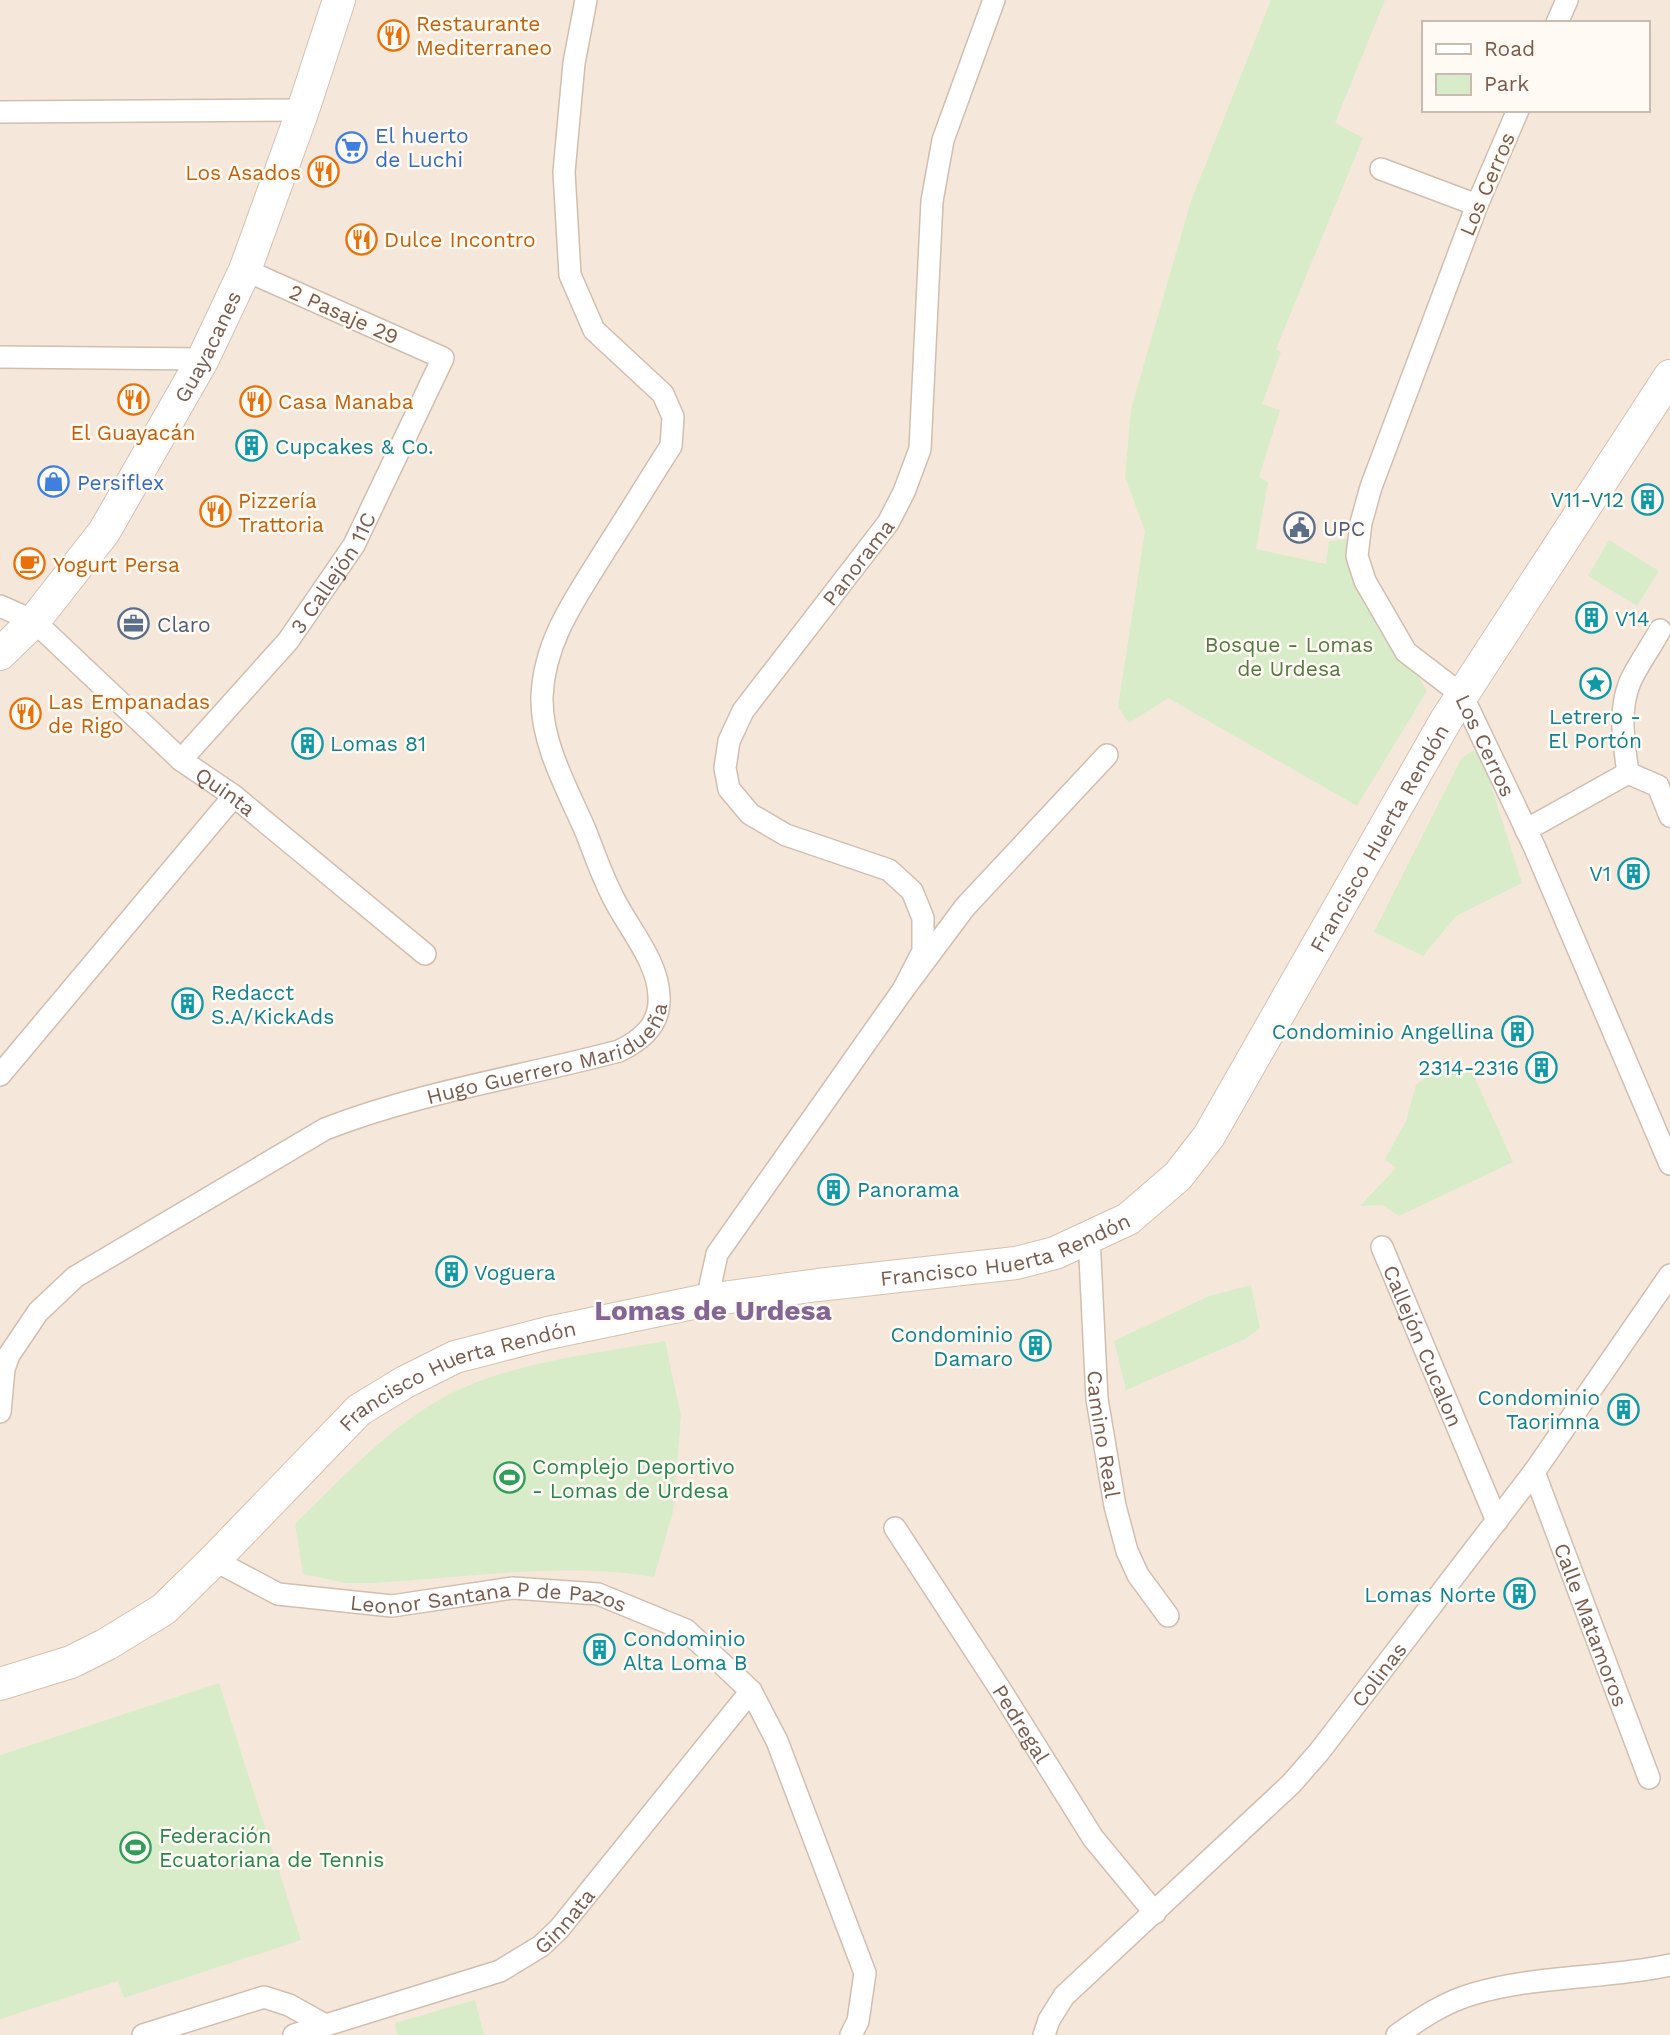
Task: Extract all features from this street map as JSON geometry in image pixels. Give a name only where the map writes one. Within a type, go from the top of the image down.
[{"type":"street","name":"Guayacanes","points":[[0,654],[34,621],[104,532],[203,359],[245,270],[303,110],[339,0]]},
{"type":"street","name":"Hugo Guerrero Maridueña","points":[[0,1412],[4,1369],[9,1355],[38,1312],[75,1277],[325,1129],[405,1102],[619,1051],[638,1042],[649,1031],[657,1016],[660,998],[658,983],[613,898],[552,752],[543,716],[546,661],[559,624],[671,446],[674,417],[663,394],[594,330],[570,275],[564,172],[574,63],[586,0]]},
{"type":"street","name":"Panorama","points":[[903,990],[923,951],[923,918],[912,891],[889,870],[786,835],[750,814],[729,789],[725,768],[729,741],[743,711],[888,523],[904,492],[920,449],[932,201],[943,140],[995,0]]},
{"type":"street","points":[[1558,21],[1567,0]]},
{"type":"street","points":[[0,112],[303,110]]},
{"type":"street","name":"Los Cerros","points":[[1517,112],[1477,205],[1371,487],[1361,523],[1357,555],[1365,581],[1406,652],[1462,695],[1526,830],[1670,1164]]},
{"type":"street","points":[[1381,169],[1477,205]]},
{"type":"street","name":"2 Pasaje 29","points":[[245,270],[443,358]]},
{"type":"street","points":[[0,357],[203,359]]},
{"type":"street","name":"3 Callejón 11C","points":[[181,760],[288,641],[354,545],[443,358]]},
{"type":"street","name":"Francisco Huerta Rendón","points":[[0,1684],[71,1662],[107,1644],[164,1609],[359,1410],[405,1382],[455,1357],[548,1333],[707,1300],[1016,1263],[1055,1253],[1129,1219],[1178,1176],[1209,1136],[1446,720],[1670,376]]},
{"type":"street","name":"Quinta","points":[[0,606],[34,621],[181,760],[234,796],[425,954]]},
{"type":"street","points":[[1628,773],[1623,737],[1623,709],[1630,682],[1667,628]]},
{"type":"street","name":"Panorama","points":[[707,1300],[717,1254],[903,990],[965,907],[1107,755]]},
{"type":"street","points":[[1526,830],[1628,773],[1664,778],[1670,816]]},
{"type":"street","points":[[0,1075],[234,796]]},
{"type":"street","name":"Camino Real","points":[[1089,1237],[1097,1399],[1115,1506],[1127,1550],[1138,1574],[1168,1616]]},
{"type":"street","name":"Callejón Cucalon","points":[[1382,1247],[1497,1521]]},
{"type":"street","name":"Colinas","points":[[1044,2035],[1049,2020],[1064,1996],[1291,1784],[1309,1763],[1534,1472],[1670,1275]]},
{"type":"street","name":"Calle Matamoros","points":[[1534,1472],[1649,1778]]},
{"type":"street","name":"Pedregal","points":[[895,1528],[1093,1838],[1155,1913]]},
{"type":"street","name":"Leonor Santana P de Pazos","points":[[214,1560],[278,1594],[392,1606],[513,1588],[598,1594],[686,1630],[751,1691],[777,1741],[865,1973],[858,2021],[851,2035]]},
{"type":"street","name":"Ginnata","points":[[294,2035],[500,1971],[541,1946],[559,1929],[751,1691]]},
{"type":"street","points":[[1397,2035],[1425,2015],[1473,1994],[1670,1965]]},
{"type":"street","points":[[143,2035],[264,1997],[326,2025]]},
{"type":"shaded area","points":[[0,0],[1670,0],[1670,2035],[0,2035]]},
{"type":"green space","name":"Bosque - Lomas de Urdesa","points":[[1271,0],[1385,0],[1335,123],[1363,138],[1276,349],[1281,352],[1262,404],[1280,410],[1259,477],[1268,482],[1256,549],[1326,564],[1329,541],[1347,539],[1351,570],[1427,691],[1357,806],[1168,698],[1129,723],[1118,707],[1145,531],[1125,477],[1131,409],[1191,201]]},
{"type":"green space","points":[[1609,540],[1659,571],[1637,606],[1588,576]]},
{"type":"green space","points":[[1472,751],[1481,754],[1522,883],[1456,916],[1423,956],[1374,932],[1461,759]]},
{"type":"green space","points":[[1443,1063],[1472,1072],[1513,1162],[1399,1216],[1382,1205],[1360,1206],[1396,1168],[1385,1159],[1406,1121],[1416,1085]]},
{"type":"green space","points":[[1251,1285],[1260,1328],[1245,1339],[1126,1390],[1114,1341],[1209,1296]]},
{"type":"green space","name":"Complejo Deportivo - Lomas de Urdesa","points":[[665,1341],[681,1416],[673,1512],[654,1577],[550,1571],[346,1583],[303,1574],[295,1524],[365,1456],[421,1411],[467,1386],[494,1376],[550,1361]]},
{"type":"green space","name":"Federación Ecuatoriana de Tennis","points":[[219,1683],[301,1940],[124,1998],[118,1981],[0,2019],[0,1755]]},
{"type":"green space","points":[[475,2000],[484,2035],[397,2035],[395,2023]]},
{"type":"place","name":"Restaurante Mediterraneo","points":[[393,35]]},
{"type":"place","name":"El huerto de Luchi","points":[[352,147]]},
{"type":"place","name":"Los Asados","points":[[324,172]]},
{"type":"place","name":"Dulce Incontro","points":[[361,239]]},
{"type":"place","name":"El Guayacán","points":[[133,400]]},
{"type":"place","name":"Casa Manaba","points":[[255,401]]},
{"type":"place","name":"Cupcakes & Co.","points":[[252,446]]},
{"type":"place","name":"Persiflex","points":[[54,482]]},
{"type":"place","name":"V11-V12","points":[[1647,499]]},
{"type":"place","name":"Pizzería Trattoria","points":[[215,512]]},
{"type":"place","name":"UPC","points":[[1300,528]]},
{"type":"place","name":"Yogurt Persa","points":[[30,564]]},
{"type":"place","name":"V14","points":[[1592,618]]},
{"type":"place","name":"Claro","points":[[134,624]]},
{"type":"place","name":"Letrero - El Portón","points":[[1595,684]]},
{"type":"place","name":"Las Empanadas de Rigo","points":[[25,713]]},
{"type":"place","name":"Lomas 81","points":[[307,743]]},
{"type":"place","name":"V1","points":[[1634,873]]},
{"type":"place","name":"Redacct S.A/KickAds","points":[[188,1004]]},
{"type":"place","name":"Condominio Angellina","points":[[1517,1031]]},
{"type":"place","name":"2314-2316","points":[[1542,1067]]},
{"type":"place","name":"Panorama","points":[[834,1189]]},
{"type":"place","name":"Voguera","points":[[451,1272]]},
{"type":"place","name":"Condominio Damaro","points":[[1036,1346]]},
{"type":"place","name":"Condominio Taorimna","points":[[1623,1409]]},
{"type":"place","name":"Complejo Deportivo - Lomas de Urdesa","points":[[509,1478]]},
{"type":"place","name":"Lomas Norte","points":[[1519,1594]]},
{"type":"place","name":"Condominio Alta Loma B","points":[[600,1650]]},
{"type":"place","name":"Federación Ecuatoriana de Tennis","points":[[136,1847]]},
{"type":"district","name":"Lomas de Urdesa","points":[[713,1310]]}]
